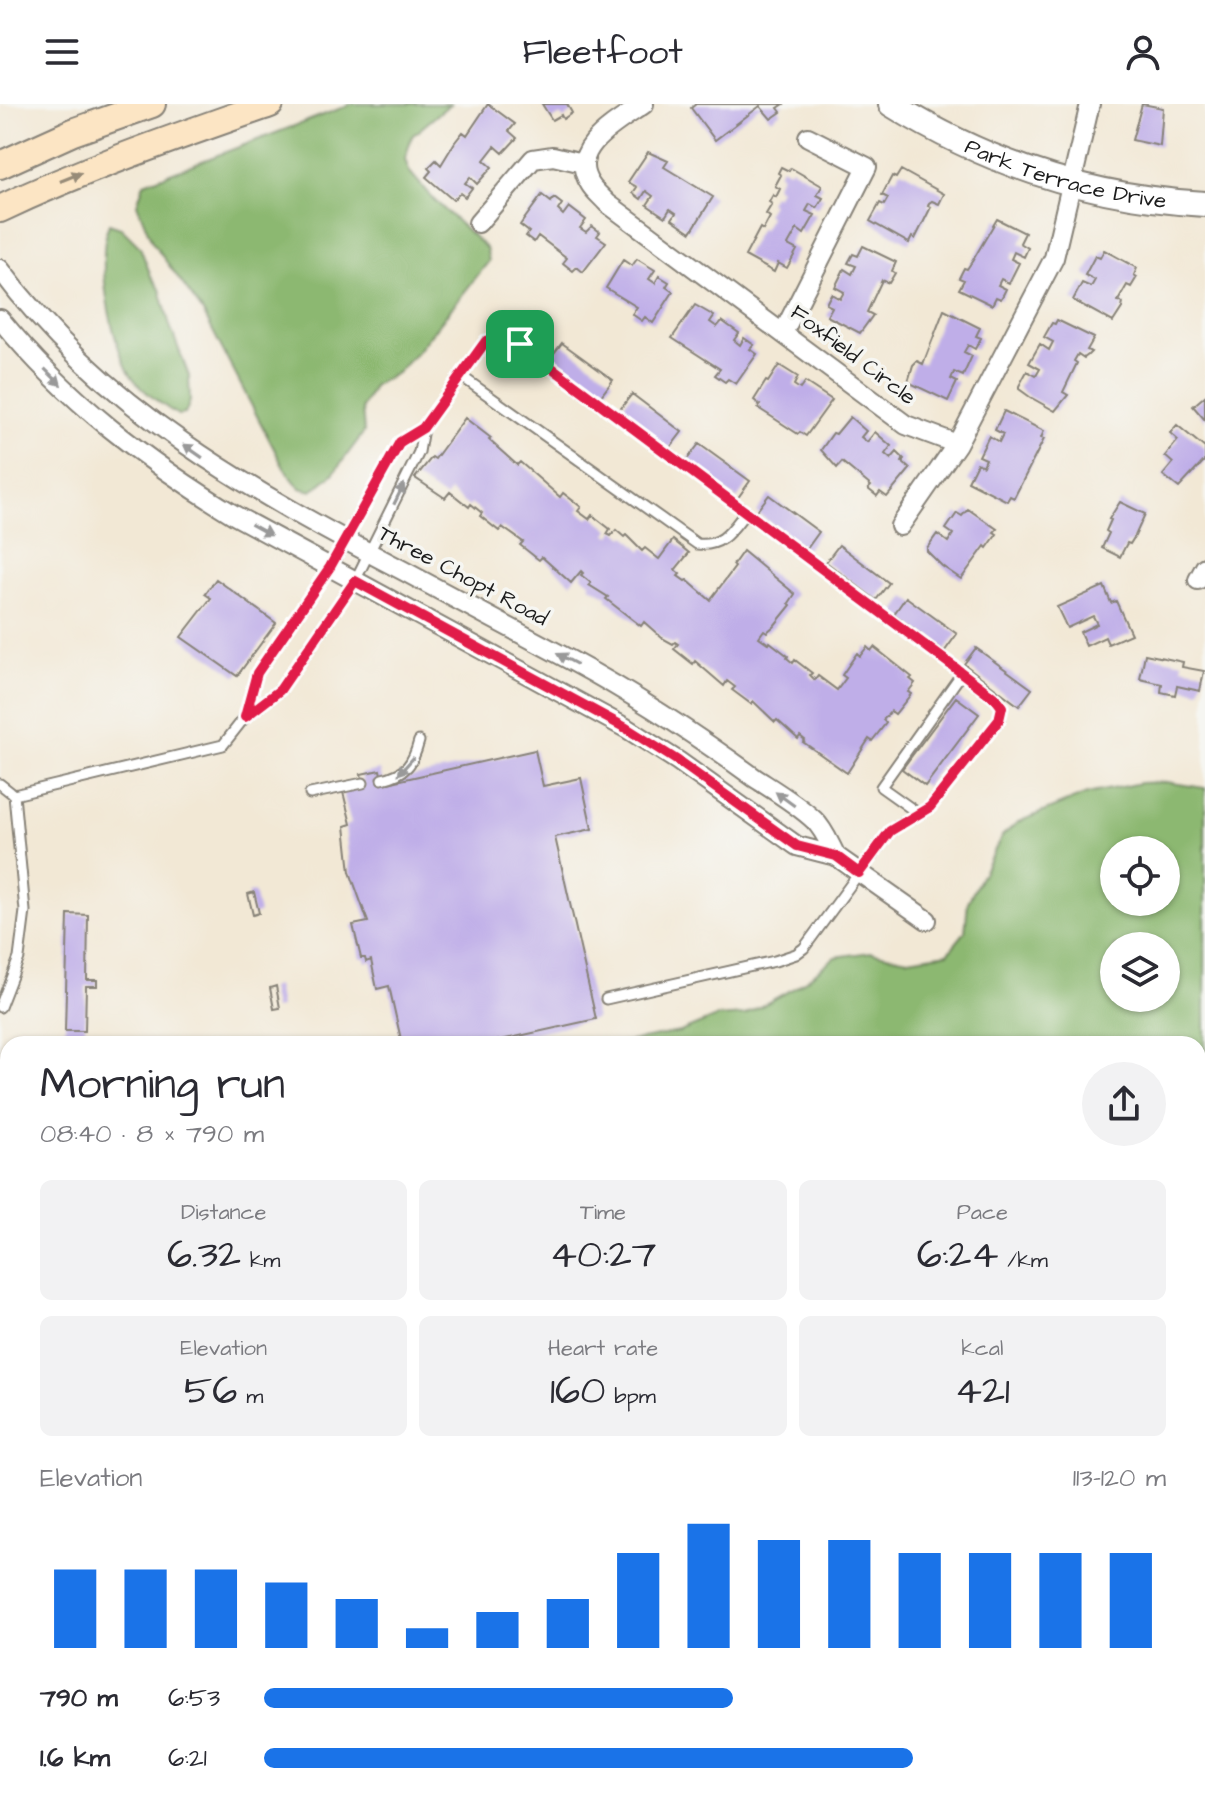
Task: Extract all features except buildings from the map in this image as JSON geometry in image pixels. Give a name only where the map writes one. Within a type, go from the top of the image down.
[{"type":"main road","points":[[0,165],[73,132],[152,104]]},
{"type":"main road","points":[[0,209],[107,162],[270,104]]},
{"type":"street","points":[[478,223],[533,159],[553,156],[583,163],[590,146],[644,104]]},
{"type":"street","name":"Park Terrace Drive","points":[[891,104],[974,150],[1071,185],[1120,195],[1205,204]]},
{"type":"street","points":[[900,526],[957,444],[1054,258],[1090,104]]},
{"type":"street","points":[[783,333],[867,167],[808,137]]},
{"type":"street","name":"Foxfield Circle","points":[[583,163],[589,184],[607,203],[906,425],[957,444]]},
{"type":"street","name":"Three Chopt Road","points":[[0,269],[29,306],[78,356],[164,430],[230,475],[670,716],[817,822],[836,856]]},
{"type":"street","name":"Three Chopt Road","points":[[0,319],[63,387],[140,453],[236,516],[626,728],[797,846],[836,856],[927,920]]},
{"type":"lane","points":[[245,717],[257,673],[330,567],[400,442],[423,428],[486,341],[502,338],[520,344],[996,699],[1002,707],[999,720],[930,807],[890,831],[804,948],[775,961],[606,999]]},
{"type":"lane","points":[[461,376],[697,544],[709,545],[724,539],[745,513]]},
{"type":"lane","points":[[14,795],[223,745],[245,717],[280,690],[355,581],[419,452],[423,428]]},
{"type":"lane","points":[[919,814],[881,787],[962,673]]},
{"type":"lane","points":[[382,779],[398,776],[406,770],[413,762],[419,741]]},
{"type":"lane","points":[[310,794],[363,783]]},
{"type":"lane","points":[[0,784],[14,795],[25,911],[19,958],[0,1007]]},
{"type":"green space","points":[[352,104],[450,104],[412,136],[405,159],[409,171],[432,198],[486,248],[489,261],[415,354],[397,373],[374,385],[362,408],[364,432],[333,474],[312,491],[300,488],[284,468],[203,312],[152,242],[137,204],[144,183]]},
{"type":"green space","points":[[109,224],[121,228],[140,247],[151,276],[160,289],[189,376],[190,401],[185,414],[178,415],[146,392],[135,381],[124,361],[107,300],[104,257]]},
{"type":"green space","points":[[1166,782],[1205,788],[1205,1036],[658,1036],[680,1032],[716,1017],[745,1015],[798,986],[835,957],[871,952],[908,959],[948,953],[965,932],[968,902],[1002,836],[1018,822],[1087,794],[1140,783]]},
{"type":"route","points":[[502,338],[520,344],[954,667],[1002,707],[999,720],[930,807],[890,831],[859,873],[836,856],[797,846],[626,728],[355,581],[280,690],[245,717],[257,673],[330,567],[400,442],[423,428],[486,341],[502,338]]}]
